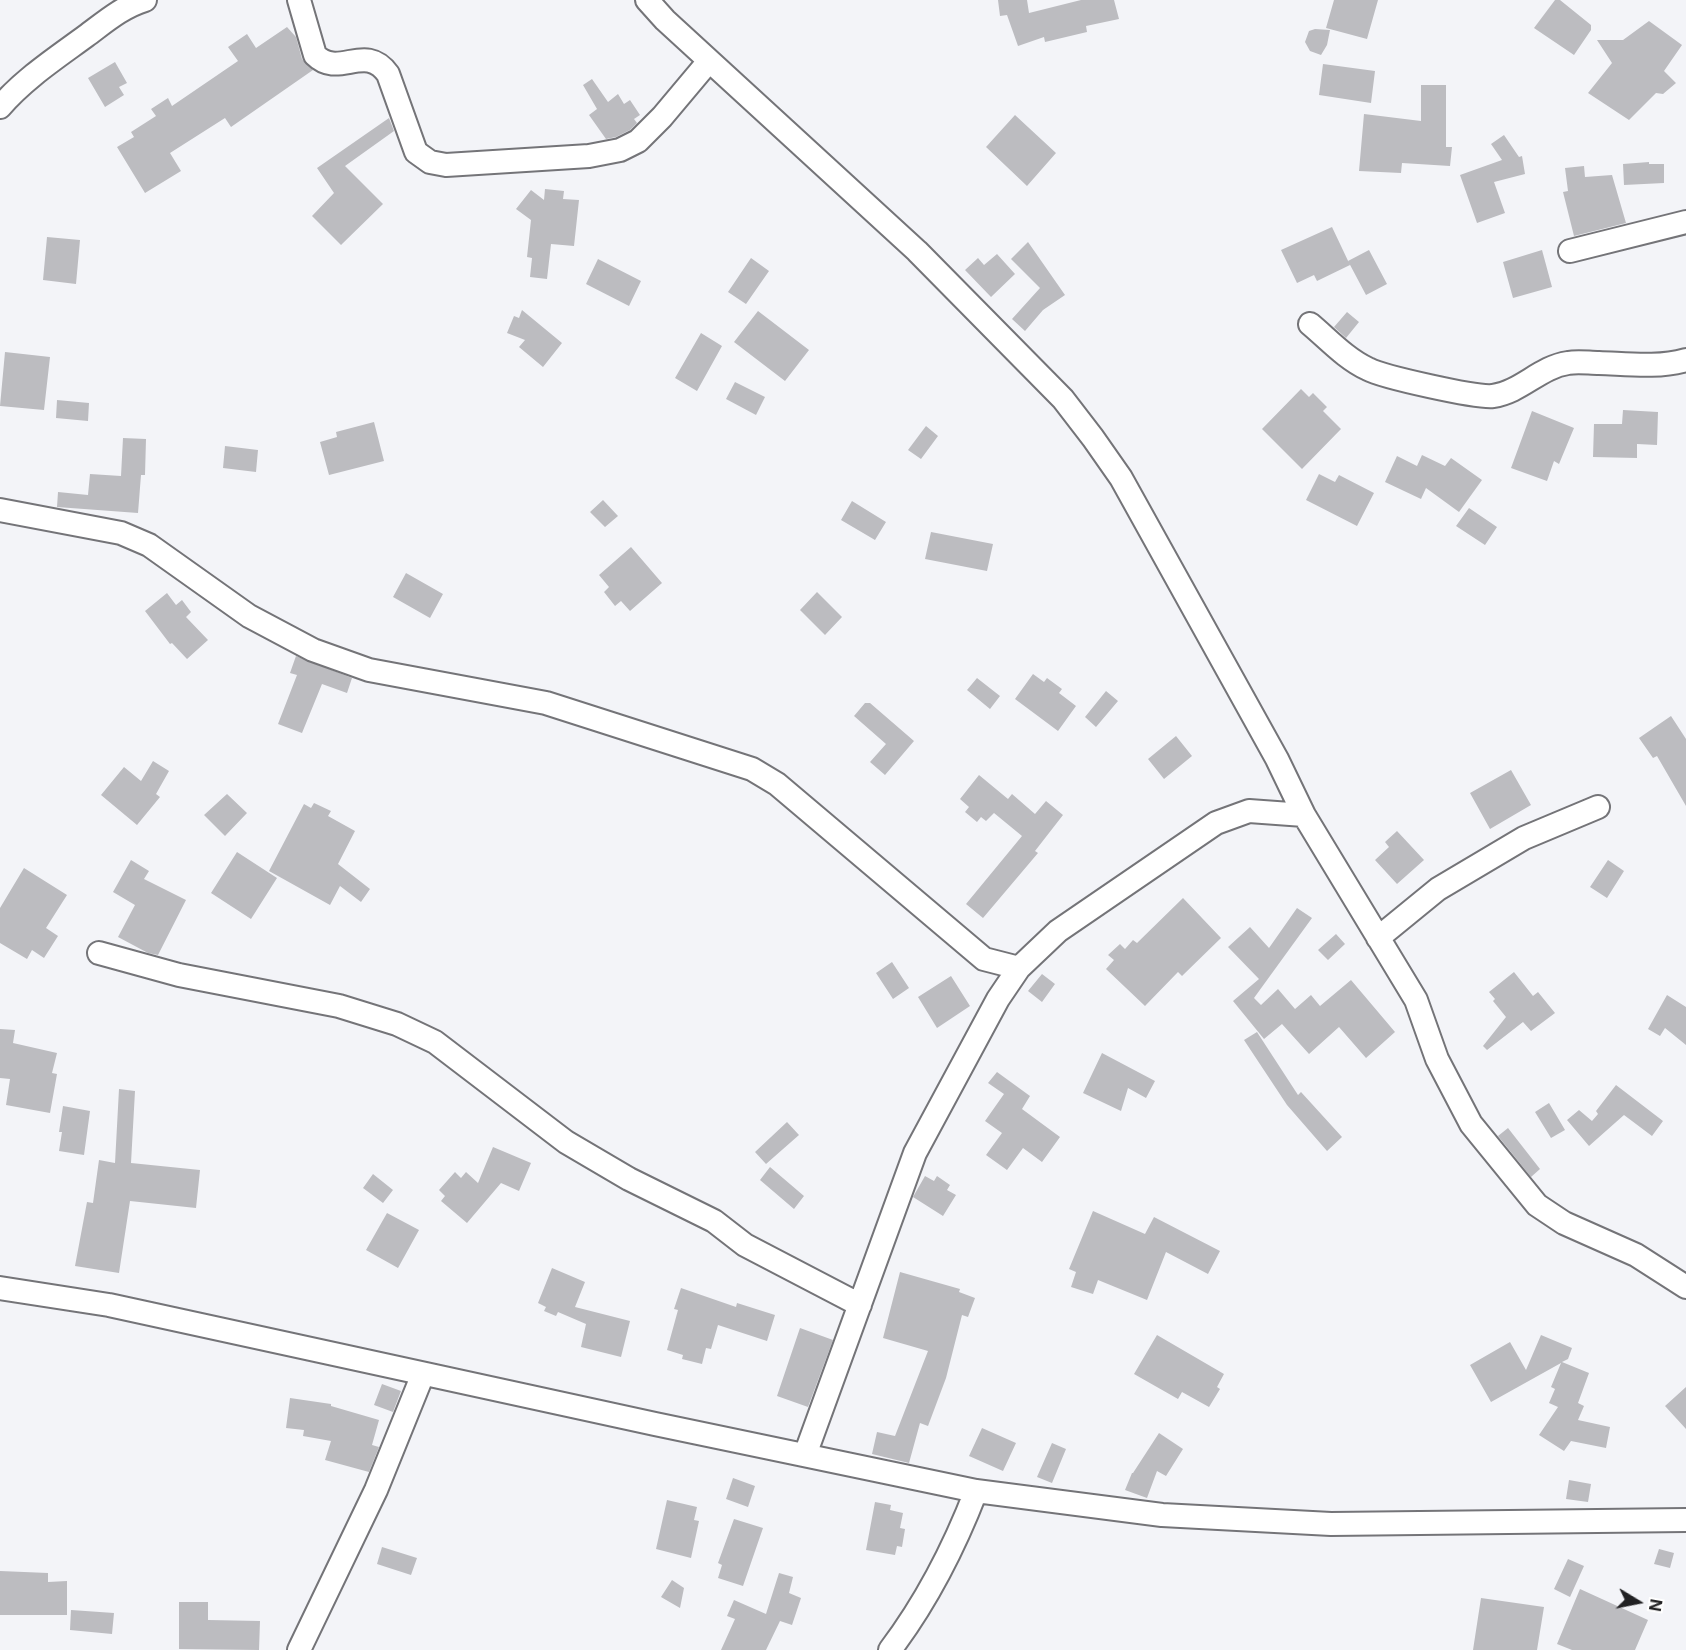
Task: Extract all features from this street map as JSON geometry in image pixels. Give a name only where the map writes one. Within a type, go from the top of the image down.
[{"type":"street","points":[[0,107],[54,59],[128,6],[145,0]]},
{"type":"street","points":[[299,0],[315,55],[321,61],[331,64],[372,60],[381,64],[388,74],[416,152],[430,162],[446,165],[589,156],[620,150],[638,141],[662,117],[709,61]]},
{"type":"street","points":[[647,0],[709,61],[917,251],[1063,399],[1121,478],[1277,759],[1305,815],[1416,1000],[1437,1059],[1472,1124],[1537,1205],[1564,1223],[1636,1255],[1686,1287]]},
{"type":"street","points":[[1570,251],[1686,222]]},
{"type":"street","points":[[1310,324],[1343,353],[1369,370],[1412,381],[1492,396],[1515,389],[1551,367],[1570,362],[1636,365],[1673,364],[1686,360]]},
{"type":"street","points":[[0,510],[121,533],[149,545],[249,616],[313,650],[369,670],[546,703],[752,769],[777,784],[984,960],[1019,968]]},
{"type":"street","points":[[1378,938],[1438,889],[1524,837],[1598,807]]},
{"type":"street","points":[[806,1455],[915,1153],[998,999],[1019,968],[1058,931],[1216,823],[1249,811],[1305,815]]},
{"type":"street","points":[[99,952],[179,975],[339,1006],[397,1024],[435,1042],[566,1142],[629,1179],[714,1221],[745,1245],[860,1305]]},
{"type":"street","points":[[984,960],[998,999]]},
{"type":"street","points":[[0,1288],[109,1305],[976,1491],[1162,1515],[1320,1524],[1686,1520]]},
{"type":"street","points":[[299,1650],[376,1490],[423,1374]]},
{"type":"street","points":[[890,1650],[929,1594],[962,1529],[976,1491]]},
{"type":"building","points":[[998,0],[1027,0],[1029,13],[1081,0],[1114,0],[1119,19],[1086,26],[1087,32],[1045,42],[1044,37],[1018,46],[1007,15],[1000,16]]},
{"type":"building","points":[[1334,0],[1378,0],[1367,39],[1326,28]]},
{"type":"building","points":[[1555,0],[1560,0],[1591,25],[1591,30],[1574,55],[1534,28]]},
{"type":"building","points":[[1649,21],[1682,45],[1664,71],[1676,83],[1663,94],[1656,93],[1629,120],[1588,93],[1612,63],[1597,40],[1623,40]]},
{"type":"building","points":[[287,27],[296,37],[302,59],[313,70],[231,127],[225,118],[170,153],[181,171],[145,193],[117,147],[134,137],[131,132],[156,116],[151,109],[168,98],[172,106],[238,61],[228,47],[247,34],[256,48]]},
{"type":"building","points":[[1330,30],[1327,45],[1321,55],[1310,51],[1305,42],[1309,31]]},
{"type":"building","points":[[115,62],[127,83],[119,87],[124,95],[105,107],[88,78]]},
{"type":"building","points":[[1323,64],[1375,71],[1371,103],[1319,95]]},
{"type":"building","points":[[592,79],[608,102],[618,94],[624,104],[630,100],[640,115],[634,119],[637,123],[630,130],[606,139],[589,115],[597,109],[583,85]]},
{"type":"building","points":[[1421,85],[1446,85],[1446,147],[1452,147],[1450,166],[1402,163],[1401,173],[1359,171],[1364,114],[1421,121]]},
{"type":"building","points":[[1015,115],[1056,153],[1027,186],[986,147]]},
{"type":"building","points":[[389,118],[394,131],[345,166],[383,204],[341,245],[312,216],[334,193],[317,168]]},
{"type":"building","points":[[1504,135],[1519,157],[1522,156],[1525,174],[1494,182],[1505,213],[1477,223],[1460,175],[1502,160],[1491,144]]},
{"type":"building","points":[[1649,162],[1649,164],[1664,164],[1664,183],[1624,185],[1623,164]]},
{"type":"building","points":[[1584,166],[1585,177],[1612,175],[1626,223],[1574,236],[1563,192],[1568,191],[1565,168]]},
{"type":"building","points":[[545,189],[564,191],[563,199],[579,200],[574,246],[551,244],[547,279],[530,277],[532,258],[527,257],[531,220],[516,209],[531,190],[544,200]]},
{"type":"building","points":[[1332,227],[1350,265],[1317,281],[1314,275],[1297,283],[1281,250]]},
{"type":"building","points":[[47,237],[80,240],[76,284],[43,280]]},
{"type":"building","points":[[1028,242],[1065,295],[1043,310],[1025,331],[1012,319],[1040,288],[1011,259]]},
{"type":"building","points":[[1369,250],[1387,284],[1366,295],[1348,261]]},
{"type":"building","points":[[1542,250],[1552,287],[1513,298],[1503,262]]},
{"type":"building","points":[[997,254],[1015,274],[991,297],[965,270],[978,258],[984,265]]},
{"type":"building","points":[[751,258],[769,271],[746,304],[728,292]]},
{"type":"building","points":[[598,259],[641,281],[629,306],[586,284]]},
{"type":"building","points":[[522,310],[562,343],[543,367],[519,347],[525,340],[507,333],[514,316],[519,318]]},
{"type":"building","points":[[758,311],[809,350],[785,381],[734,342]]},
{"type":"building","points":[[1347,312],[1359,322],[1346,338],[1334,327]]},
{"type":"building","points":[[701,333],[722,346],[697,391],[675,378]]},
{"type":"building","points":[[5,352],[50,357],[44,410],[0,406]]},
{"type":"building","points":[[735,382],[765,397],[756,415],[726,399]]},
{"type":"building","points":[[1301,389],[1309,397],[1313,393],[1327,407],[1323,411],[1341,429],[1302,469],[1262,429]]},
{"type":"building","points":[[57,400],[89,403],[88,421],[56,418]]},
{"type":"building","points":[[1623,410],[1658,412],[1657,445],[1637,444],[1637,458],[1593,457],[1594,424],[1622,424]]},
{"type":"building","points":[[1532,411],[1574,428],[1559,464],[1554,461],[1547,481],[1511,468]]},
{"type":"building","points":[[374,422],[384,461],[329,475],[320,442],[337,437],[336,432]]},
{"type":"building","points":[[926,426],[938,436],[921,459],[908,450]]},
{"type":"building","points":[[123,438],[146,439],[145,475],[141,475],[138,513],[57,507],[58,492],[88,495],[90,474],[121,476]]},
{"type":"building","points":[[225,446],[258,450],[256,472],[223,468]]},
{"type":"building","points":[[1422,455],[1445,466],[1451,458],[1482,480],[1459,512],[1426,488],[1421,499],[1385,482],[1397,456],[1417,466]]},
{"type":"building","points":[[1319,474],[1335,482],[1339,475],[1374,493],[1357,526],[1306,500]]},
{"type":"building","points":[[603,500],[618,516],[605,527],[590,512]]},
{"type":"building","points":[[852,501],[886,522],[875,540],[841,520]]},
{"type":"building","points":[[1469,508],[1497,527],[1485,545],[1456,526]]},
{"type":"building","points":[[931,532],[993,544],[987,571],[925,559]]},
{"type":"building","points":[[631,547],[662,583],[630,611],[621,601],[615,606],[604,592],[609,587],[599,575]]},
{"type":"building","points":[[406,573],[443,594],[430,618],[393,597]]},
{"type":"building","points":[[817,592],[842,617],[825,635],[800,610]]},
{"type":"building","points":[[167,593],[176,605],[182,600],[191,612],[186,617],[208,640],[187,659],[172,643],[170,644],[145,611]]},
{"type":"building","points":[[296,656],[352,678],[347,693],[322,684],[302,733],[278,724],[297,675],[290,673]]},
{"type":"building","points":[[1033,674],[1044,682],[1047,678],[1062,689],[1059,693],[1076,706],[1058,731],[1015,699]]},
{"type":"building","points":[[977,678],[1000,696],[990,709],[967,690]]},
{"type":"building","points":[[1106,691],[1118,701],[1096,727],[1085,717]]},
{"type":"building","points":[[865,703],[870,703],[914,741],[885,775],[870,762],[886,744],[854,716]]},
{"type":"building","points":[[1671,716],[1686,739],[1686,806],[1657,756],[1653,758],[1639,738]]},
{"type":"building","points":[[1176,736],[1192,756],[1164,779],[1148,759]]},
{"type":"building","points":[[153,761],[169,771],[156,794],[160,797],[137,825],[101,795],[124,767],[141,781]]},
{"type":"building","points":[[1511,770],[1531,805],[1490,829],[1470,793]]},
{"type":"building","points":[[979,775],[1008,799],[1012,794],[1035,814],[1046,801],[1063,815],[1035,851],[1038,853],[983,918],[966,904],[1022,836],[994,813],[986,821],[981,817],[977,822],[965,812],[969,807],[960,799]]},
{"type":"building","points":[[227,794],[247,813],[225,836],[204,815]]},
{"type":"building","points":[[314,803],[331,811],[328,816],[355,831],[338,864],[370,889],[361,902],[340,886],[330,905],[269,871],[304,804],[311,808]]},
{"type":"building","points":[[1397,831],[1424,860],[1397,884],[1375,860],[1389,847],[1385,842]]},
{"type":"building","points":[[237,852],[277,878],[251,919],[211,893]]},
{"type":"building","points":[[131,860],[149,871],[144,879],[186,900],[158,955],[148,953],[118,937],[135,905],[113,892]]},
{"type":"building","points":[[1608,860],[1624,871],[1607,898],[1590,887]]},
{"type":"building","points":[[24,868],[67,895],[46,928],[58,936],[44,958],[32,950],[27,959],[0,943],[0,908]]},
{"type":"building","points":[[1183,898],[1221,938],[1182,976],[1178,972],[1145,1006],[1106,969],[1114,960],[1108,955],[1120,944],[1125,949],[1133,940],[1137,943]]},
{"type":"building","points":[[1297,908],[1312,918],[1254,998],[1261,1005],[1278,989],[1295,1009],[1311,995],[1320,1006],[1351,980],[1395,1032],[1366,1058],[1339,1027],[1309,1054],[1282,1024],[1264,1039],[1233,1001],[1259,979],[1228,947],[1250,927],[1269,948]]},
{"type":"building","points":[[1336,934],[1345,944],[1328,960],[1318,950]]},
{"type":"building","points":[[892,962],[909,988],[893,999],[876,973]]},
{"type":"building","points":[[1514,972],[1533,996],[1538,992],[1555,1013],[1531,1031],[1523,1022],[1487,1050],[1483,1046],[1506,1017],[1489,992]]},
{"type":"building","points":[[1042,974],[1055,984],[1042,1002],[1028,991]]},
{"type":"building","points":[[951,976],[970,1006],[937,1028],[918,997]]},
{"type":"building","points":[[1667,995],[1686,1007],[1686,1045],[1665,1028],[1660,1036],[1648,1029]]},
{"type":"building","points":[[0,1029],[15,1030],[13,1043],[57,1053],[52,1073],[57,1074],[50,1113],[6,1105],[10,1079],[0,1078]]},
{"type":"building","points":[[1257,1032],[1298,1095],[1301,1092],[1342,1137],[1327,1151],[1287,1105],[1244,1040]]},
{"type":"building","points":[[1102,1053],[1155,1081],[1146,1098],[1128,1088],[1121,1111],[1083,1093]]},
{"type":"building","points":[[997,1072],[1030,1096],[1022,1109],[1060,1137],[1042,1162],[1023,1148],[1007,1170],[986,1155],[1002,1133],[985,1121],[1004,1094],[988,1083]]},
{"type":"building","points":[[1616,1085],[1663,1121],[1652,1136],[1624,1115],[1589,1146],[1567,1120],[1579,1110],[1592,1121],[1598,1114],[1596,1111]]},
{"type":"building","points":[[119,1089],[135,1091],[131,1163],[200,1170],[196,1208],[130,1201],[119,1273],[75,1266],[87,1202],[93,1203],[99,1160],[115,1163]]},
{"type":"building","points":[[1549,1103],[1565,1130],[1551,1138],[1535,1112]]},
{"type":"building","points":[[63,1106],[90,1111],[84,1155],[59,1151]]},
{"type":"building","points":[[787,1122],[799,1135],[766,1164],[755,1152]]},
{"type":"building","points":[[1508,1128],[1540,1169],[1531,1177],[1498,1136]]},
{"type":"building","points":[[493,1147],[531,1163],[519,1191],[501,1183],[467,1223],[441,1201],[445,1196],[439,1190],[455,1172],[461,1178],[466,1172],[478,1183]]},
{"type":"building","points":[[770,1167],[804,1196],[794,1209],[760,1180]]},
{"type":"building","points":[[373,1174],[393,1190],[383,1203],[363,1188]]},
{"type":"building","points":[[925,1176],[934,1181],[937,1176],[950,1185],[947,1190],[956,1195],[943,1216],[913,1197]]},
{"type":"building","points":[[1093,1211],[1145,1234],[1154,1217],[1220,1251],[1208,1274],[1166,1252],[1147,1300],[1098,1280],[1093,1294],[1071,1287],[1076,1272],[1069,1269]]},
{"type":"building","points":[[387,1213],[419,1230],[398,1268],[366,1250]]},
{"type":"building","points":[[552,1268],[585,1282],[575,1307],[630,1321],[621,1357],[581,1347],[586,1324],[558,1312],[556,1316],[544,1311],[546,1307],[538,1303]]},
{"type":"building","points":[[900,1272],[960,1289],[959,1292],[975,1298],[968,1317],[962,1315],[946,1378],[928,1426],[920,1423],[909,1463],[872,1454],[877,1432],[895,1436],[928,1351],[883,1338]]},
{"type":"building","points":[[681,1288],[736,1307],[737,1303],[775,1315],[767,1341],[718,1325],[711,1349],[706,1348],[702,1364],[682,1359],[683,1355],[667,1350],[678,1310],[674,1309]]},
{"type":"building","points":[[800,1328],[833,1340],[808,1407],[777,1396]]},
{"type":"building","points":[[1157,1335],[1224,1374],[1217,1387],[1220,1389],[1209,1407],[1182,1392],[1178,1399],[1134,1374]]},
{"type":"building","points":[[1541,1335],[1572,1348],[1568,1359],[1562,1362],[1589,1373],[1578,1403],[1584,1406],[1578,1420],[1610,1427],[1606,1448],[1571,1441],[1564,1451],[1539,1435],[1558,1407],[1549,1403],[1555,1389],[1551,1387],[1561,1363],[1491,1402],[1470,1365],[1510,1342],[1526,1370]]},
{"type":"building","points":[[382,1384],[401,1391],[393,1412],[374,1405]]},
{"type":"building","points":[[1686,1387],[1686,1429],[1665,1406]]},
{"type":"building","points":[[290,1398],[331,1404],[331,1406],[379,1420],[372,1445],[379,1447],[369,1472],[325,1460],[331,1441],[303,1436],[304,1430],[286,1428]]},
{"type":"building","points":[[982,1428],[1016,1443],[1003,1471],[969,1456]]},
{"type":"building","points":[[1159,1433],[1183,1449],[1166,1476],[1157,1471],[1147,1498],[1125,1490],[1132,1473]]},
{"type":"building","points":[[1052,1443],[1066,1449],[1052,1483],[1037,1477]]},
{"type":"building","points":[[733,1478],[755,1486],[748,1507],[726,1499]]},
{"type":"building","points":[[1569,1480],[1591,1484],[1588,1502],[1566,1499]]},
{"type":"building","points":[[667,1500],[697,1507],[694,1520],[699,1521],[691,1558],[656,1549]]},
{"type":"building","points":[[875,1502],[891,1505],[890,1510],[903,1513],[900,1528],[905,1529],[902,1547],[897,1546],[895,1555],[866,1550]]},
{"type":"building","points":[[734,1519],[763,1528],[743,1586],[718,1578],[722,1565],[718,1563]]},
{"type":"building","points":[[382,1547],[417,1558],[411,1575],[377,1564]]},
{"type":"building","points":[[1659,1549],[1674,1553],[1670,1568],[1654,1564]]},
{"type":"building","points":[[1568,1559],[1584,1566],[1570,1597],[1554,1589]]},
{"type":"building","points":[[0,1571],[48,1573],[48,1582],[67,1581],[67,1615],[0,1615]]},
{"type":"building","points":[[779,1573],[793,1577],[789,1593],[801,1598],[792,1625],[780,1621],[766,1650],[721,1650],[735,1619],[727,1616],[734,1600],[766,1614]]},
{"type":"building","points":[[672,1580],[684,1588],[680,1608],[661,1597]]},
{"type":"building","points":[[1580,1589],[1648,1620],[1635,1650],[1572,1650],[1557,1644]]},
{"type":"building","points":[[1481,1598],[1544,1607],[1537,1650],[1473,1650]]},
{"type":"building","points":[[179,1602],[208,1602],[208,1620],[260,1621],[259,1650],[179,1649]]},
{"type":"building","points":[[71,1610],[114,1613],[112,1634],[70,1630]]}]
